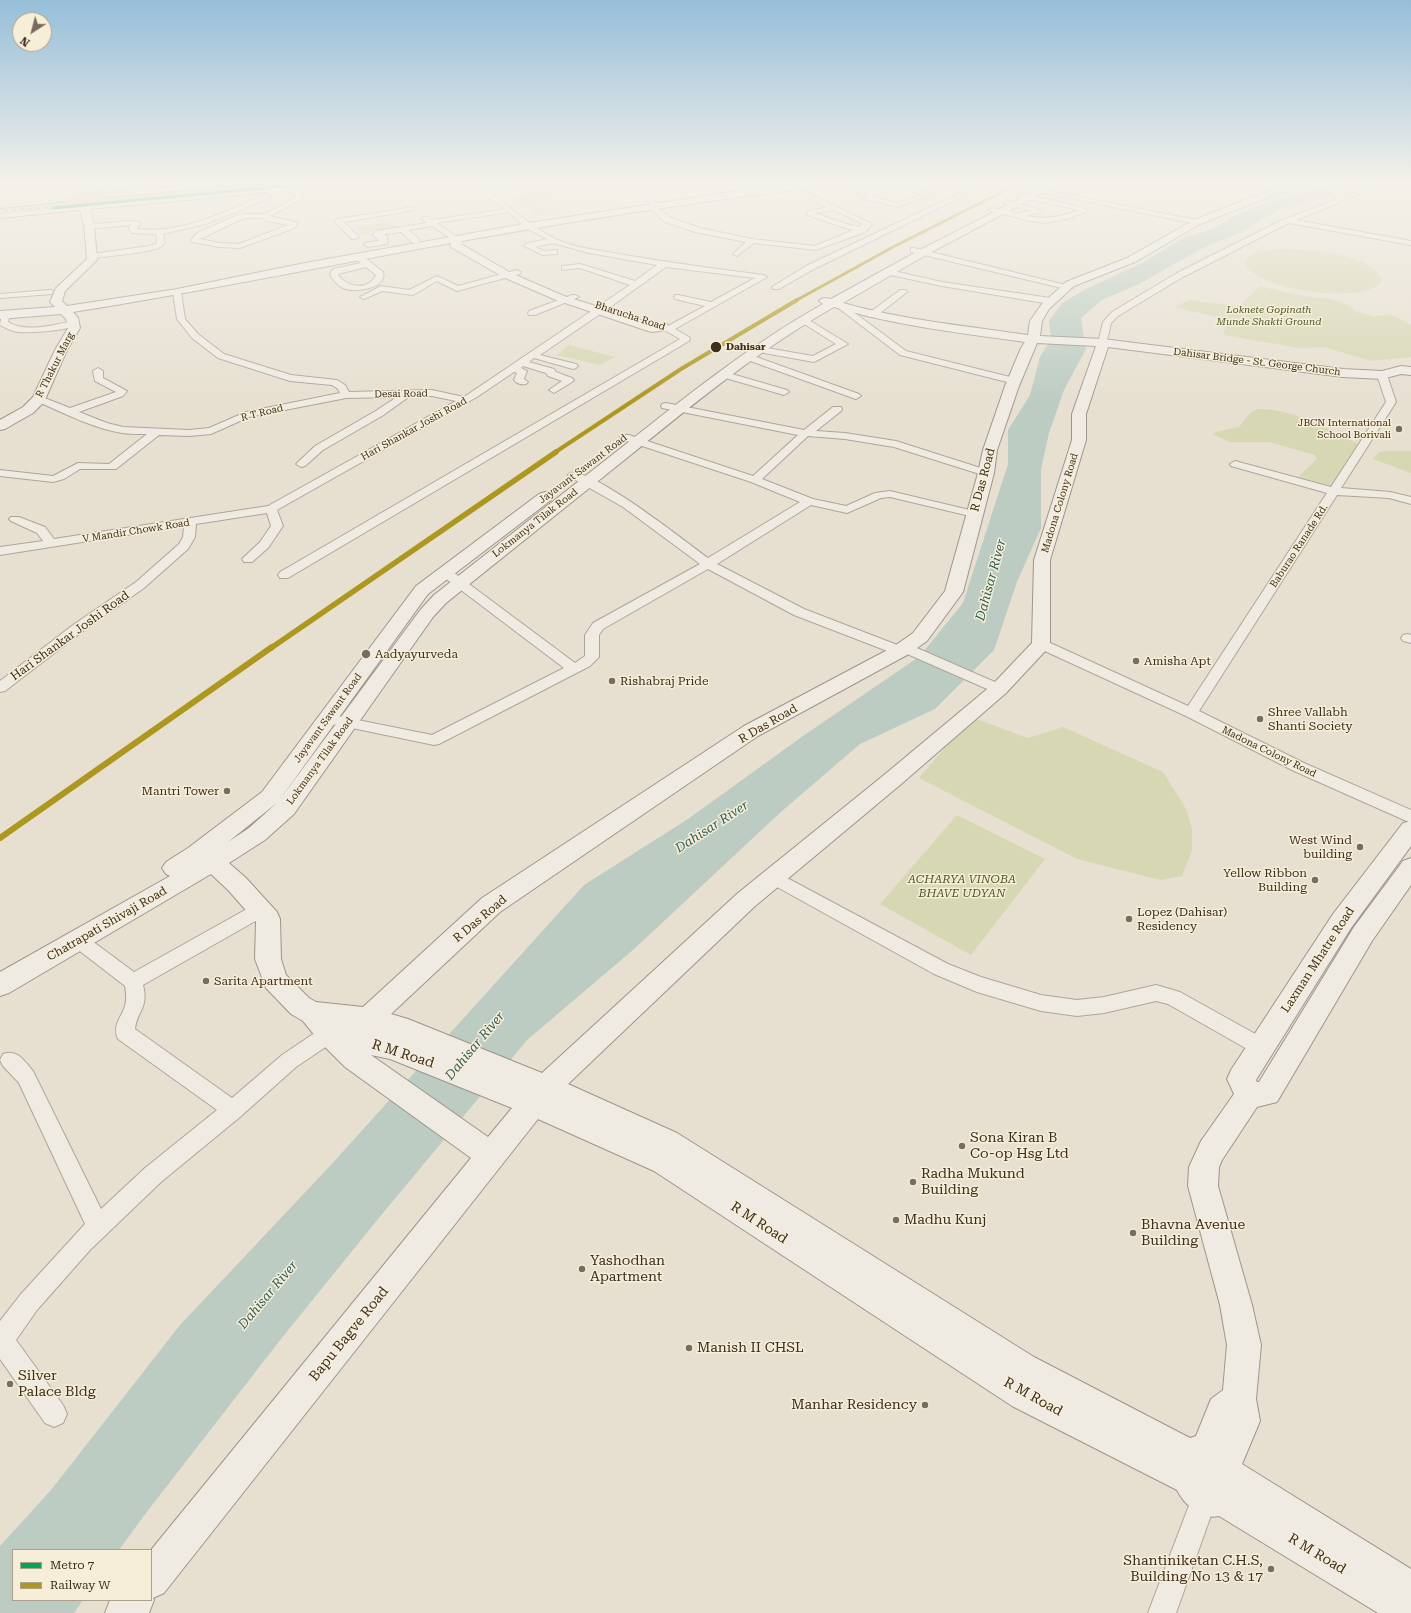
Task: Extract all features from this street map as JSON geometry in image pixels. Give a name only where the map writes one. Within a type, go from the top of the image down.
[{"type":"street","name":"R Thakur Marg","points":[[0,426],[28,410],[39,399],[61,350],[74,328],[72,318],[56,302],[60,290],[92,260],[92,256]]},
{"type":"street","points":[[64,309],[331,256]]},
{"type":"street","points":[[73,324],[38,329],[15,328],[3,323],[2,313],[64,309],[177,292],[321,263],[363,259],[375,256]]},
{"type":"street","points":[[284,576],[686,339],[666,328],[652,328],[570,299],[478,256]]},
{"type":"street","name":"Bharucha Road","points":[[619,256],[664,264],[758,275],[763,277],[666,328]]},
{"type":"street","points":[[776,286],[834,256]]},
{"type":"street","points":[[673,408],[731,358],[804,310],[832,303],[911,256]]},
{"type":"street","name":"Lokmanya Tilak Road","points":[[205,858],[257,834],[286,808],[427,613],[440,599],[581,479],[673,408],[725,375],[748,357],[804,320],[889,272],[912,256]]},
{"type":"street","points":[[936,256],[1066,287]]},
{"type":"street","name":"R Das Road","points":[[368,1019],[492,905],[751,732],[907,651],[920,637],[954,592],[986,473],[990,450],[1028,348],[1038,339],[1036,321],[1045,306],[1070,284],[1136,256]]},
{"type":"street","name":"Madona Colony Road","points":[[1219,256],[1180,276],[1115,314],[1107,322],[1103,343],[1079,414],[1079,440],[1042,560],[1041,644],[1191,713],[1271,754],[1411,817]]},
{"type":"street","points":[[363,259],[380,274],[376,282],[371,285],[350,288],[345,286],[334,274],[340,269],[363,259]]},
{"type":"street","points":[[321,263],[331,273]]},
{"type":"street","points":[[619,291],[635,283],[664,264]]},
{"type":"street","points":[[565,268],[580,266],[635,283]]},
{"type":"street","points":[[589,279],[619,270]]},
{"type":"street","points":[[889,272],[942,284],[1050,301]]},
{"type":"street","points":[[364,297],[381,288],[410,293],[437,278],[457,289],[512,273]]},
{"type":"street","name":"Hari Shankar Joshi Road","points":[[271,509],[519,368],[532,356],[600,310],[635,283]]},
{"type":"street","points":[[0,296],[50,292]]},
{"type":"street","points":[[177,292],[181,319],[195,336],[221,356],[290,378],[334,382],[344,391]]},
{"type":"street","points":[[872,315],[903,292]]},
{"type":"street","points":[[678,297],[712,305]]},
{"type":"street","points":[[532,313],[570,299]]},
{"type":"street","points":[[832,303],[891,343],[903,353],[1015,381]]},
{"type":"street","name":"Dahisar Bridge - St. George Church","points":[[832,303],[872,315],[923,324],[1038,339],[1103,343],[1343,373],[1382,375],[1401,370],[1411,371]]},
{"type":"street","points":[[767,351],[814,359],[843,344],[804,320]]},
{"type":"street","points":[[532,356],[573,366]]},
{"type":"street","points":[[748,357],[856,396]]},
{"type":"street","points":[[523,382],[519,380],[519,368],[536,367],[551,371],[551,374],[569,380],[554,390]]},
{"type":"street","points":[[69,412],[120,394],[122,391],[98,379],[98,371]]},
{"type":"street","points":[[725,375],[784,392]]},
{"type":"street","name":"Baburao Ranade Rd.","points":[[1191,713],[1391,402],[1382,375]]},
{"type":"street","name":"Desai Road","points":[[344,391],[432,393],[465,400]]},
{"type":"street","name":"R T Road","points":[[39,399],[69,412],[123,430],[201,433],[211,431],[246,415],[344,391]]},
{"type":"street","points":[[301,464],[319,448],[378,414],[409,393]]},
{"type":"street","points":[[673,408],[806,433],[845,436],[896,444],[986,473]]},
{"type":"street","points":[[755,480],[806,433],[837,410]]},
{"type":"street","points":[[0,473],[53,479],[60,477],[78,466],[109,468],[115,465],[156,432]]},
{"type":"street","points":[[632,439],[755,480],[809,501],[835,508],[847,510],[879,495],[890,494],[974,514]]},
{"type":"street","points":[[1236,464],[1334,491],[1390,495],[1411,501]]},
{"type":"street","points":[[581,479],[624,503],[708,564],[799,612],[907,651],[989,684]]},
{"type":"street","name":"Jayavant Sawant Road","points":[[205,858],[270,797],[422,590],[445,572],[581,479]]},
{"type":"street","points":[[328,719],[434,740],[585,663],[592,656],[592,635],[598,626],[708,564],[809,501]]},
{"type":"street","points":[[248,559],[264,545],[277,526],[271,509]]},
{"type":"street","name":"V Mandir Chowk Road","points":[[0,552],[271,509]]},
{"type":"street","points":[[15,519],[41,530],[50,544]]},
{"type":"street","name":"Hari Shankar Joshi Road","points":[[0,688],[78,628],[140,585],[184,546],[189,538],[190,523]]},
{"type":"street","points":[[445,572],[574,669]]},
{"type":"street","name":"Bapu Bagve Road","points":[[152,1579],[492,1156],[532,1092],[746,900],[892,780],[989,684],[1041,644]]},
{"type":"street","name":"Laxman Mhatre Road","points":[[1411,829],[1342,921],[1241,1079],[1249,1096],[1267,1093],[1363,934],[1411,867]]},
{"type":"street","name":"R M Road","points":[[205,858],[240,887],[268,919],[268,959],[275,981],[300,1006],[312,1013],[329,1034],[396,1037]]},
{"type":"street","name":"Chatrapati Shivaji Road","points":[[0,985],[78,940],[205,858]]},
{"type":"street","name":"Chatrapati Shivaji Road","points":[[0,974],[205,858]]},
{"type":"street","points":[[774,877],[941,969],[977,984],[1042,1003],[1078,1008],[1104,1005],[1156,993],[1173,998],[1261,1047]]},
{"type":"street","points":[[133,982],[260,910]]},
{"type":"street","points":[[78,940],[133,982],[135,987],[136,1006],[126,1025],[125,1033],[234,1110]]},
{"type":"street","name":"R M Road","points":[[312,1013],[368,1019],[396,1037],[532,1092],[664,1162],[1024,1394],[1209,1475],[1397,1598]]},
{"type":"street","points":[[54,1414],[0,1340],[29,1302],[82,1242],[153,1175],[234,1110],[289,1061],[329,1034],[356,1059],[492,1156]]},
{"type":"street","points":[[10,1060],[26,1077],[98,1227]]},
{"type":"street","points":[[1162,1613],[1209,1475],[1243,1421],[1239,1399],[1244,1345],[1236,1306],[1203,1186],[1204,1167],[1212,1151],[1249,1096]]},
{"type":"street","points":[[124,1613],[134,1601]]},
{"type":"green space","points":[[1249,256],[1347,256],[1363,262],[1374,269],[1382,278],[1380,284],[1368,290],[1351,293],[1308,291],[1287,287],[1268,280],[1253,272],[1244,263]]},
{"type":"green space","name":"Loknete Gopinath Munde Shakti Ground","points":[[1260,286],[1308,297],[1332,299],[1348,305],[1357,312],[1374,316],[1390,314],[1411,325],[1411,357],[1371,361],[1324,347],[1299,348],[1223,335],[1228,320],[1175,307],[1189,300],[1239,306]]},
{"type":"green space","points":[[569,345],[615,357],[600,365],[557,355]]},
{"type":"green space","points":[[1258,409],[1284,412],[1310,420],[1358,444],[1332,486],[1298,477],[1317,459],[1315,455],[1269,442],[1229,442],[1213,434],[1239,427],[1251,412]]},
{"type":"green space","points":[[1411,451],[1411,473],[1373,459],[1379,452]]},
{"type":"green space","points":[[971,717],[1028,738],[1063,727],[1163,772],[1186,809],[1192,829],[1192,851],[1182,876],[1160,880],[1077,859],[919,778]]},
{"type":"green space","name":"ACHARYA VINOBA BHAVE UDYAN","points":[[957,815],[1045,859],[971,955],[880,904]]},
{"type":"water","name":"Dahisar River","points":[[1153,256],[1188,256],[1139,284],[1102,300],[1081,318],[1086,349],[1064,390],[1049,433],[1041,469],[1041,528],[1017,582],[994,650],[935,709],[860,744],[782,811],[633,950],[527,1040],[378,1219],[281,1339],[120,1549],[12,1549],[12,1601],[82,1601],[74,1613],[0,1613],[0,1546],[51,1490],[180,1325],[329,1167],[584,885],[688,819],[803,736],[920,656],[963,603],[1008,464],[1008,430],[1030,395],[1040,357],[1051,339],[1049,321],[1062,303],[1086,289],[1142,263]]},
{"type":"rail line","name":"W","points":[[0,838],[364,582],[632,401],[764,318],[876,256]]},
{"type":"place","name":"Dahisar","points":[[716,347]]},
{"type":"place","name":"JBCN International School Borivali","points":[[1399,429]]},
{"type":"place","name":"Aadyayurveda","points":[[366,654]]},
{"type":"place","name":"Amisha Apt","points":[[1136,661]]},
{"type":"place","name":"Rishabraj Pride","points":[[612,681]]},
{"type":"place","name":"Shree Vallabh Shanti Society","points":[[1260,719]]},
{"type":"place","name":"Mantri Tower","points":[[227,791]]},
{"type":"place","name":"West Wind building","points":[[1360,847]]},
{"type":"place","name":"Yellow Ribbon Building","points":[[1315,880]]},
{"type":"place","name":"Lopez (Dahisar) Residency","points":[[1129,919]]},
{"type":"place","name":"Sarita Apartment","points":[[206,981]]},
{"type":"place","name":"Sona Kiran B Co-op Hsg Ltd","points":[[962,1146]]},
{"type":"place","name":"Radha Mukund Building","points":[[913,1182]]},
{"type":"place","name":"Madhu Kunj","points":[[896,1220]]},
{"type":"place","name":"Bhavna Avenue Building","points":[[1133,1233]]},
{"type":"place","name":"Yashodhan Apartment","points":[[582,1269]]},
{"type":"place","name":"Manish II CHSL","points":[[689,1348]]},
{"type":"place","name":"Silver Palace Bldg","points":[[10,1384]]},
{"type":"place","name":"Manhar Residency","points":[[925,1405]]},
{"type":"place","name":"Shantiniketan C.H.S, Building No 13 & 17","points":[[1271,1569]]}]
